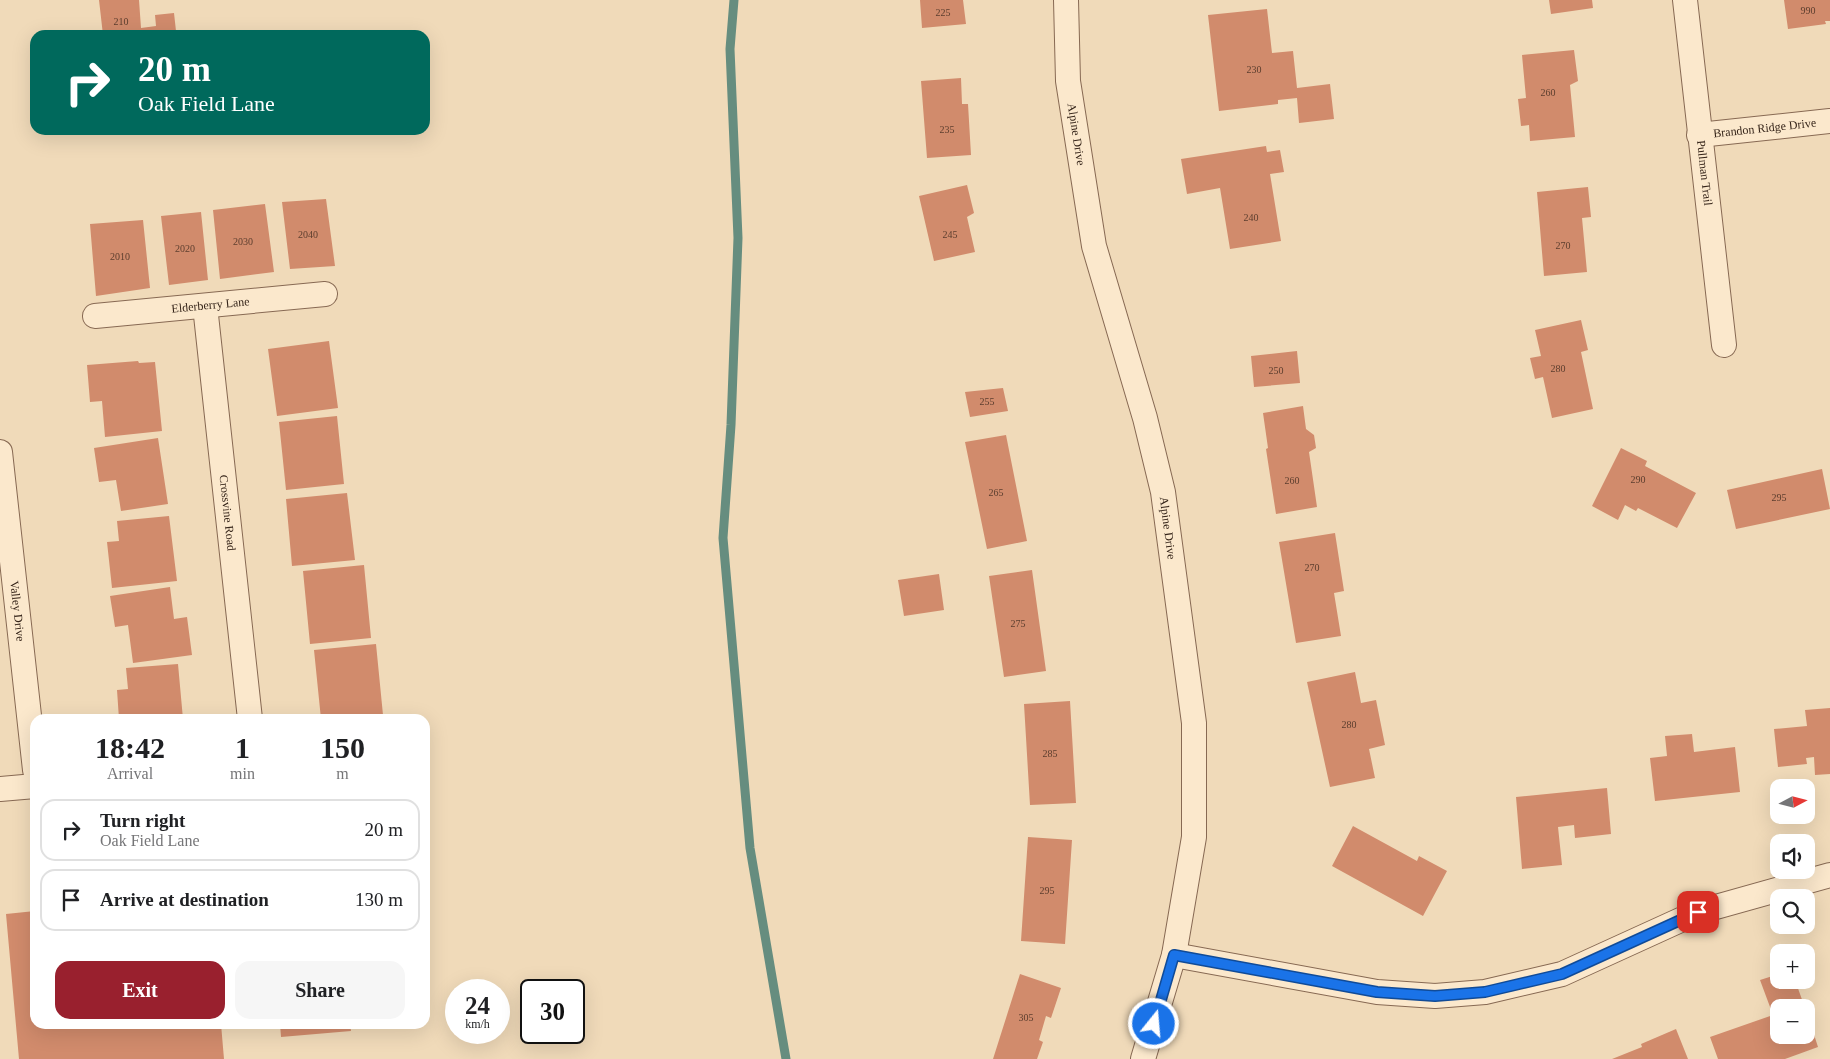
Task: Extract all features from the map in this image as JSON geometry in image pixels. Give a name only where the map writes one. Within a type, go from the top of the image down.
[{"type":"street","name":"Alpine Drive","points":[[1066,0],[1068,81],[1094,246],[1146,418],[1163,492],[1194,723],[1194,837],[1174,955],[1143,1059]]},
{"type":"street","name":"Pullman Trail","points":[[1685,0],[1724,345]]},
{"type":"street","name":"Brandon Ridge Drive","points":[[1700,135],[1830,121]]},
{"type":"street","name":"Elderberry Lane","points":[[95,316],[325,294]]},
{"type":"street","name":"Crossvine Road","points":[[205,306],[249,714]]},
{"type":"street","name":"Valley Drive","points":[[0,452],[30,725]]},
{"type":"street","points":[[0,789],[30,786]]},
{"type":"street","points":[[1174,955],[1377,992],[1435,996],[1485,992],[1562,974],[1698,912],[1830,875]]},
{"type":"building","points":[[99,0],[139,0],[141,28],[156,26],[155,15],[174,13],[176,30],[102,30]]},
{"type":"building","points":[[920,0],[963,0],[966,24],[922,28]]},
{"type":"building","points":[[1549,0],[1592,0],[1593,8],[1551,14]]},
{"type":"building","points":[[1784,0],[1830,0],[1830,21],[1825,21],[1826,24],[1788,29]]},
{"type":"building","points":[[1267,9],[1272,53],[1293,51],[1297,88],[1330,84],[1334,119],[1299,123],[1297,98],[1278,100],[1278,104],[1219,111],[1208,15]]},
{"type":"building","points":[[1574,50],[1578,81],[1570,85],[1575,137],[1530,141],[1529,125],[1521,126],[1518,99],[1526,98],[1522,55]]},
{"type":"building","points":[[961,78],[962,104],[968,104],[971,155],[927,158],[921,81]]},
{"type":"building","points":[[1266,146],[1267,152],[1280,150],[1284,172],[1270,174],[1281,241],[1230,249],[1220,188],[1187,194],[1181,159]]},
{"type":"building","points":[[967,185],[974,213],[967,217],[975,252],[934,261],[919,196]]},
{"type":"building","points":[[1588,187],[1591,217],[1582,218],[1587,272],[1544,276],[1537,192]]},
{"type":"building","points":[[326,199],[335,266],[290,269],[282,202]]},
{"type":"building","points":[[265,204],[274,272],[220,279],[213,210]]},
{"type":"building","points":[[201,212],[208,280],[169,285],[161,216]]},
{"type":"building","points":[[143,220],[150,288],[96,296],[90,224]]},
{"type":"building","points":[[1581,320],[1588,350],[1581,352],[1593,409],[1552,418],[1543,377],[1535,379],[1530,358],[1541,356],[1535,330]]},
{"type":"building","points":[[329,341],[338,408],[277,416],[268,349]]},
{"type":"building","points":[[1297,351],[1300,383],[1254,387],[1251,356]]},
{"type":"building","points":[[138,361],[139,363],[155,362],[162,431],[105,437],[102,401],[90,402],[87,365]]},
{"type":"building","points":[[1003,388],[1008,411],[970,417],[965,392]]},
{"type":"building","points":[[1303,406],[1306,429],[1314,435],[1316,448],[1309,452],[1317,507],[1276,514],[1266,449],[1268,448],[1263,413]]},
{"type":"building","points":[[337,416],[344,484],[286,490],[279,422]]},
{"type":"building","points":[[1006,435],[1027,541],[987,549],[965,442]]},
{"type":"building","points":[[158,438],[168,504],[121,511],[116,480],[99,482],[94,448]]},
{"type":"building","points":[[1621,448],[1647,461],[1645,466],[1696,493],[1677,528],[1638,508],[1636,511],[1625,505],[1618,520],[1592,506]]},
{"type":"building","points":[[1822,469],[1830,509],[1736,529],[1727,490]]},
{"type":"building","points":[[347,493],[355,560],[292,566],[286,499]]},
{"type":"building","points":[[169,516],[177,581],[112,588],[107,542],[119,541],[117,521]]},
{"type":"building","points":[[1335,533],[1344,591],[1334,593],[1341,636],[1296,643],[1279,542]]},
{"type":"building","points":[[364,565],[371,638],[310,644],[303,571]]},
{"type":"building","points":[[1032,570],[1046,671],[1004,677],[989,576]]},
{"type":"building","points":[[939,574],[944,610],[904,616],[898,580]]},
{"type":"building","points":[[170,587],[174,619],[187,617],[192,655],[133,663],[128,625],[115,627],[110,596]]},
{"type":"building","points":[[376,644],[383,714],[320,714],[314,650]]},
{"type":"building","points":[[178,664],[183,714],[119,714],[117,690],[128,689],[126,668]]},
{"type":"building","points":[[1355,672],[1361,703],[1376,700],[1385,745],[1369,749],[1375,778],[1330,787],[1307,682]]},
{"type":"building","points":[[1070,701],[1076,803],[1030,805],[1024,704]]},
{"type":"building","points":[[1830,708],[1830,774],[1815,775],[1814,757],[1806,758],[1807,764],[1778,767],[1774,729],[1807,726],[1805,710]]},
{"type":"building","points":[[1692,734],[1694,752],[1735,747],[1740,792],[1655,801],[1650,758],[1667,756],[1665,736]]},
{"type":"building","points":[[1607,788],[1611,834],[1575,838],[1574,825],[1558,827],[1562,865],[1522,869],[1516,797]]},
{"type":"building","points":[[1353,826],[1417,861],[1419,856],[1447,871],[1423,916],[1332,866]]},
{"type":"building","points":[[1028,837],[1072,840],[1065,944],[1021,941]]},
{"type":"building","points":[[30,912],[30,1029],[221,1029],[224,1059],[19,1059],[6,914]]},
{"type":"building","points":[[1020,974],[1061,988],[1051,1018],[1046,1016],[1039,1040],[1043,1042],[1037,1059],[993,1059]]},
{"type":"building","points":[[1770,977],[1770,989],[1798,989],[1802,999],[1770,999],[1770,1007],[1760,980]]},
{"type":"building","points":[[1770,1016],[1770,1044],[1815,1044],[1815,1038],[1818,1047],[1785,1059],[1718,1059],[1710,1037]]},
{"type":"building","points":[[280,1029],[351,1029],[351,1031],[281,1037]]},
{"type":"building","points":[[1676,1029],[1688,1059],[1612,1059],[1642,1047],[1641,1044]]},
{"type":"waterway","points":[[734,0],[730,49],[738,238],[731,425],[723,538],[750,848],[786,1059]]},
{"type":"route","points":[[1154,1024],[1174,955],[1377,992],[1435,996],[1485,992],[1562,974],[1698,912]]}]
